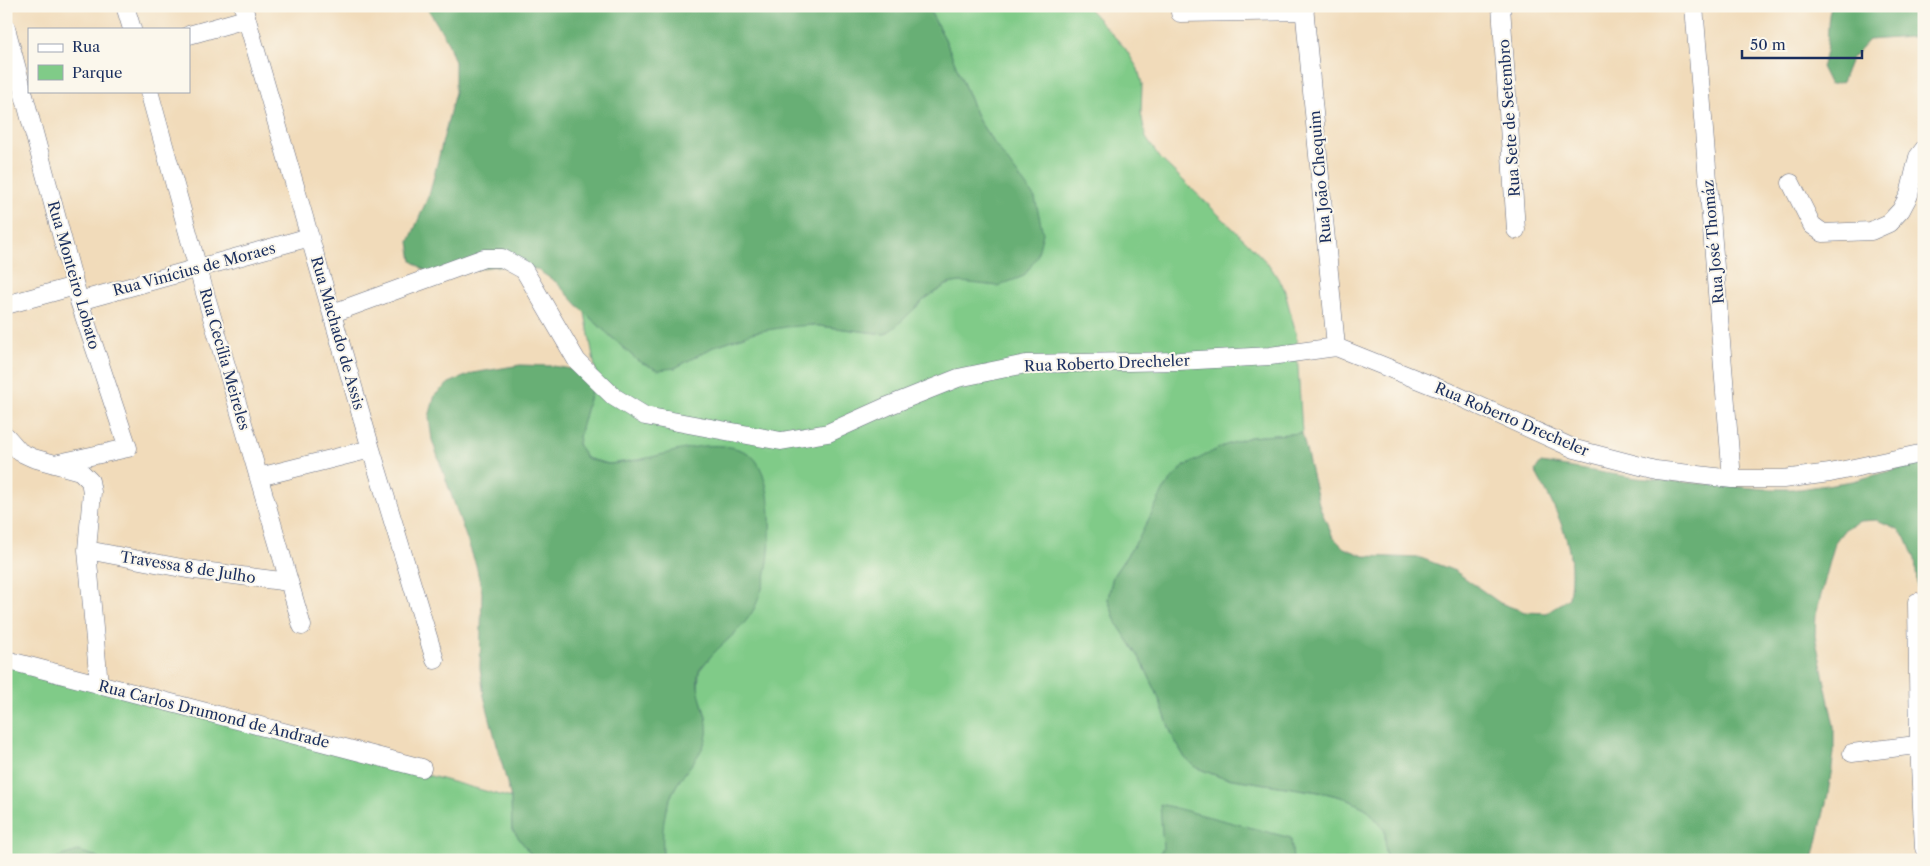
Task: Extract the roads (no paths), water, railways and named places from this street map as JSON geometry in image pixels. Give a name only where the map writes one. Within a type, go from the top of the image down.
[{"type":"street","points":[[125,6],[132,28]]},
{"type":"street","name":"Rua Sete de Setembro","points":[[1501,6],[1516,230]]},
{"type":"street","name":"Rua José Thomáz","points":[[1694,6],[1732,479]]},
{"type":"street","points":[[1180,13],[1304,9]]},
{"type":"street","name":"Rua João Chequim","points":[[1304,9],[1336,348]]},
{"type":"street","points":[[190,35],[245,13]]},
{"type":"street","name":"Rua Machado de Assis","points":[[245,13],[371,449],[436,660]]},
{"type":"street","name":"Rua Monteiro Lobato","points":[[6,28],[77,294],[128,448],[54,464]]},
{"type":"street","name":"Rua Cecília Meireles","points":[[149,92],[198,269],[260,476],[302,626]]},
{"type":"street","points":[[1791,183],[1812,225],[1824,233],[1871,231],[1889,223],[1901,210],[1909,195],[1918,157],[1924,149]]},
{"type":"street","name":"Rua Vinícius de Moraes","points":[[6,305],[77,294],[198,269],[310,237]]},
{"type":"street","name":"Rua Roberto Drecheler","points":[[333,313],[484,258],[502,258],[524,270],[577,361],[614,398],[645,416],[781,441],[828,433],[958,378],[1026,364],[1179,361],[1270,356],[1336,348],[1451,393],[1575,449],[1656,470],[1732,479],[1783,479],[1830,473],[1924,453]]},
{"type":"street","points":[[6,436],[20,452],[33,458],[80,471],[90,481],[92,492],[86,550],[99,685]]},
{"type":"street","points":[[260,476],[371,449]]},
{"type":"street","name":"Travessa 8 de Julho","points":[[86,550],[187,569],[290,582]]},
{"type":"street","points":[[1917,602],[1924,848]]},
{"type":"street","name":"Rua Carlos Drumond de Andrade","points":[[6,660],[422,768]]},
{"type":"street","points":[[1852,753],[1921,744]]}]
